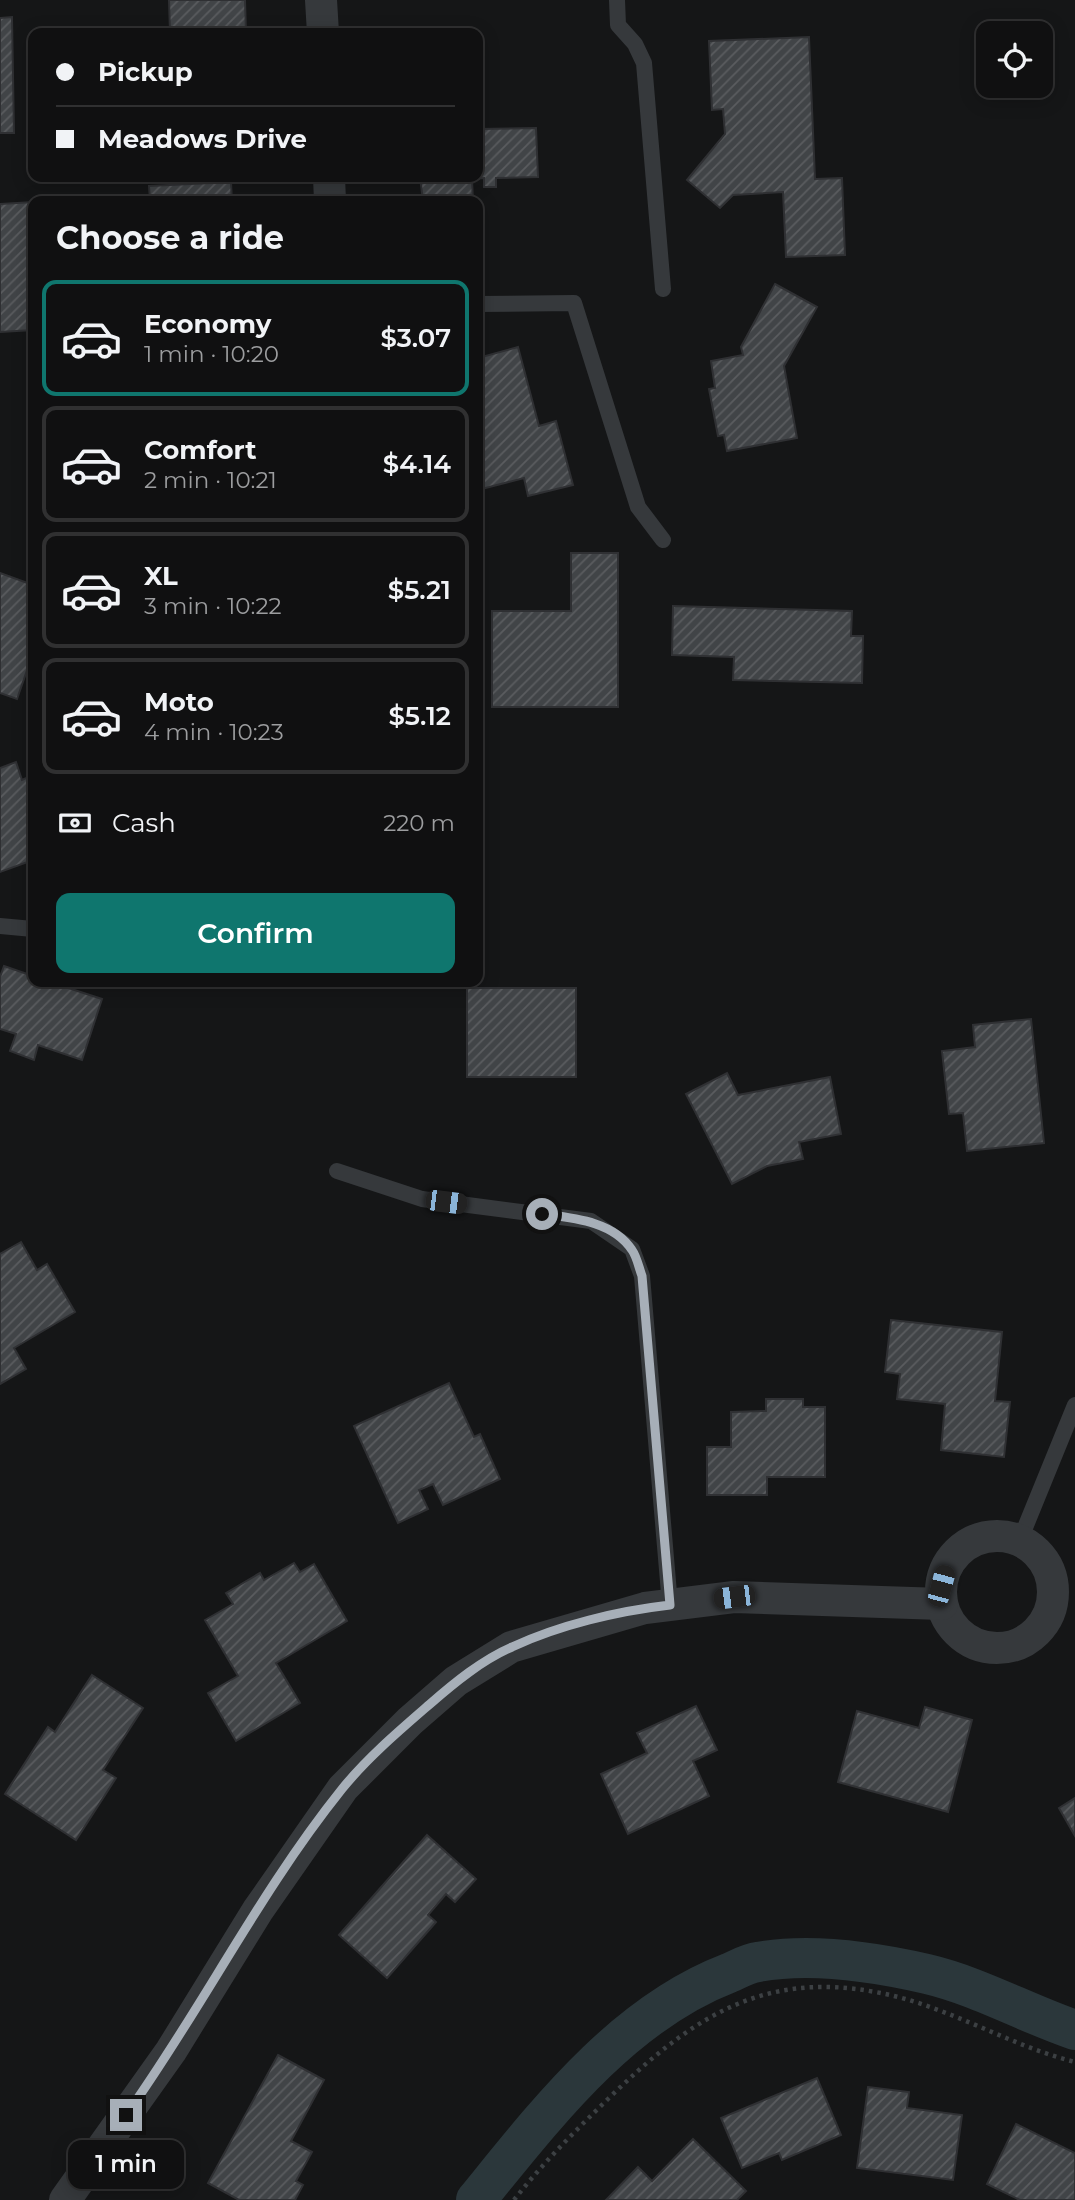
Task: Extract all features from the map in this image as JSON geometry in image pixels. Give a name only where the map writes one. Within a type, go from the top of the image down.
[{"type":"street","points":[[321,0],[323,28]]},
{"type":"street","points":[[1003,1536],[1020,1540],[1034,1550],[1045,1564],[1053,1597],[1048,1615],[1038,1629],[1025,1641],[1008,1647],[991,1648],[974,1643],[960,1634],[942,1604],[941,1586],[946,1569],[955,1554],[969,1543],[985,1537],[1003,1536]]},
{"type":"street","points":[[65,2200],[171,2052],[258,1910],[343,1788],[456,1681],[511,1647],[607,1618],[670,1605],[734,1597],[942,1604]]},
{"type":"lane","points":[[617,0],[618,25],[635,44],[644,63],[663,289]]},
{"type":"lane","points":[[483,304],[574,303],[638,507],[663,540]]},
{"type":"lane","points":[[0,926],[28,929]]},
{"type":"lane","points":[[337,1171],[422,1199],[591,1221],[632,1249],[642,1276],[670,1605]]},
{"type":"lane","points":[[1020,1540],[1075,1405]]},
{"type":"path","points":[[513,2200],[584,2122],[652,2056],[709,2015],[752,1998],[796,1987],[876,1992],[988,2029],[1075,2063]]},
{"type":"building","points":[[169,0],[245,0],[246,28],[170,28]]},
{"type":"building","points":[[12,17],[14,133],[0,133],[0,18]]},
{"type":"building","points":[[809,37],[815,179],[842,178],[845,255],[786,257],[783,192],[733,195],[720,208],[687,180],[725,134],[723,109],[712,110],[709,41]]},
{"type":"building","points":[[536,128],[538,177],[496,178],[496,187],[484,187],[483,129]]},
{"type":"building","points":[[231,182],[232,196],[150,196],[149,186]]},
{"type":"building","points":[[421,182],[472,182],[473,196],[422,196]]},
{"type":"building","points":[[28,202],[28,330],[0,332],[0,204]]},
{"type":"building","points":[[775,284],[817,307],[784,366],[797,438],[727,451],[724,435],[718,436],[709,389],[715,388],[711,361],[743,355],[741,347]]},
{"type":"building","points":[[518,347],[539,426],[556,421],[573,485],[528,496],[524,478],[483,489],[483,357]]},
{"type":"building","points":[[571,553],[618,553],[618,707],[492,707],[492,611],[571,611]]},
{"type":"building","points":[[0,573],[28,583],[28,667],[17,699],[0,693]]},
{"type":"building","points":[[673,606],[852,611],[851,636],[863,636],[862,683],[733,680],[734,657],[672,655]]},
{"type":"building","points":[[16,762],[22,780],[28,777],[28,862],[0,872],[0,768]]},
{"type":"building","points":[[4,966],[28,974],[28,987],[65,987],[102,999],[82,1060],[38,1045],[34,1060],[10,1051],[16,1034],[0,1029],[0,977]]},
{"type":"building","points":[[467,988],[576,988],[576,1077],[467,1077]]},
{"type":"building","points":[[1031,1019],[1044,1143],[967,1151],[963,1113],[949,1114],[942,1051],[975,1047],[973,1025]]},
{"type":"building","points":[[727,1073],[738,1095],[830,1077],[841,1134],[799,1142],[803,1159],[767,1166],[732,1184],[686,1094]]},
{"type":"building","points":[[21,1242],[37,1270],[47,1264],[75,1312],[14,1348],[26,1369],[0,1384],[0,1254]]},
{"type":"building","points":[[891,1320],[1002,1332],[995,1401],[1010,1402],[1004,1457],[941,1450],[945,1404],[897,1399],[900,1374],[885,1372]]},
{"type":"building","points":[[449,1383],[474,1437],[480,1434],[500,1479],[443,1505],[433,1484],[419,1490],[428,1509],[398,1523],[354,1426]]},
{"type":"building","points":[[766,1399],[803,1399],[803,1407],[825,1407],[825,1477],[767,1477],[767,1495],[707,1495],[707,1447],[731,1447],[731,1412],[766,1411]]},
{"type":"building","points":[[294,1563],[300,1572],[314,1564],[347,1621],[276,1663],[300,1703],[236,1741],[208,1693],[238,1676],[205,1620],[233,1604],[226,1593],[260,1573],[264,1580]]},
{"type":"building","points":[[92,1675],[143,1708],[103,1770],[116,1778],[76,1840],[5,1794],[48,1727],[55,1732]]},
{"type":"building","points":[[696,1706],[717,1750],[693,1761],[709,1796],[628,1834],[601,1774],[647,1753],[637,1733]]},
{"type":"building","points":[[925,1707],[972,1720],[948,1812],[838,1782],[857,1711],[919,1728]]},
{"type":"building","points":[[1075,1798],[1075,1836],[1059,1808]]},
{"type":"building","points":[[427,1835],[476,1879],[455,1902],[446,1894],[428,1915],[436,1922],[387,1978],[339,1935]]},
{"type":"building","points":[[278,2055],[324,2080],[291,2141],[312,2152],[296,2181],[303,2185],[295,2200],[239,2200],[208,2183]]},
{"type":"building","points":[[817,2078],[841,2135],[782,2160],[779,2153],[742,2168],[721,2118]]},
{"type":"building","points":[[868,2087],[909,2092],[907,2108],[962,2115],[953,2180],[857,2168]]},
{"type":"building","points":[[1016,2124],[1075,2153],[1075,2200],[1020,2200],[987,2184]]},
{"type":"building","points":[[693,2139],[746,2191],[737,2200],[606,2200],[638,2167],[652,2181]]},
{"type":"waterway","points":[[476,2200],[559,2101],[620,2040],[690,1991],[751,1964],[779,1959],[821,1958],[865,1962],[907,1970],[965,1985],[1075,2030]]},
{"type":"route","points":[[126,2115],[171,2052],[258,1910],[343,1788],[411,1721],[456,1681],[511,1647],[579,1625],[645,1608],[670,1605],[642,1276],[632,1249],[611,1232],[591,1221],[542,1214]]}]
